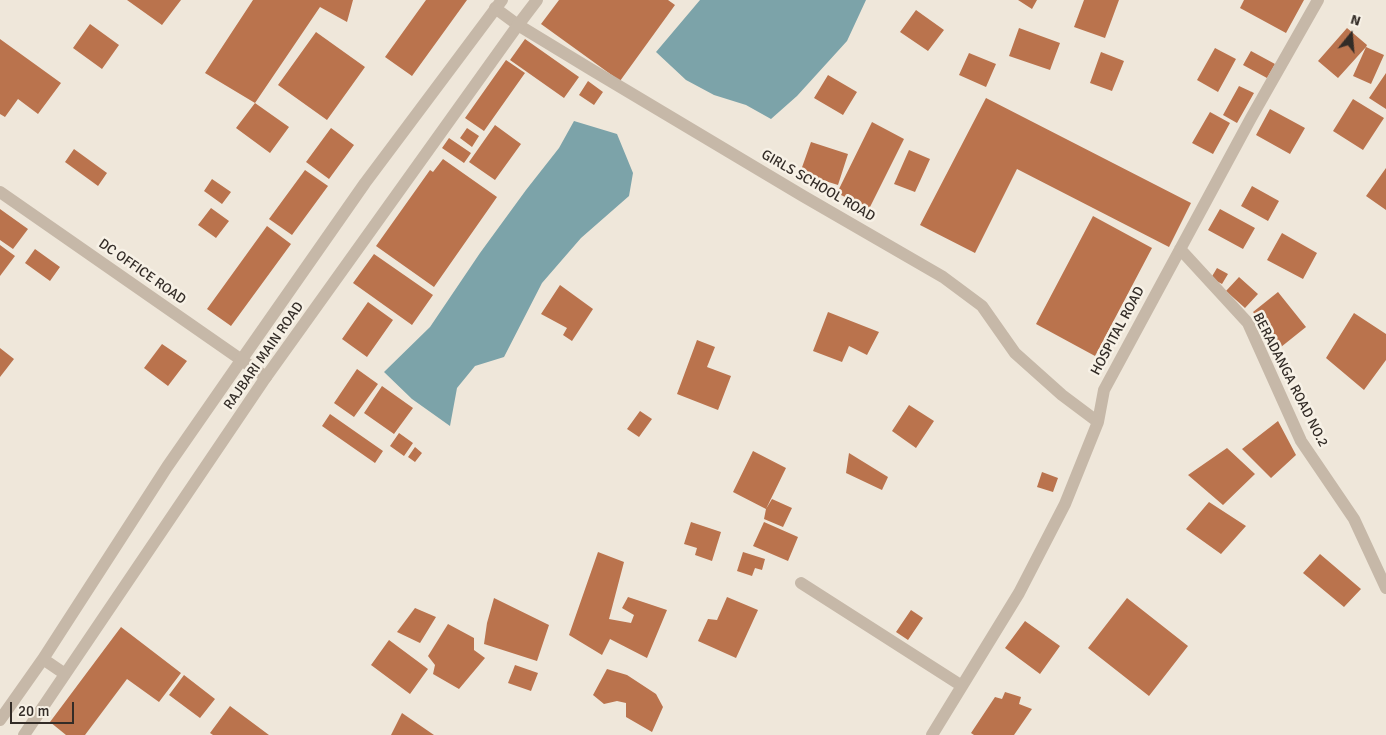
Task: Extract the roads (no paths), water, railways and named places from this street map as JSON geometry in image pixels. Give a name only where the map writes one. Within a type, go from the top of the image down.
[{"type":"street","name":"RAJBARI MAIN ROAD","points":[[24,735],[266,377],[537,0]]},
{"type":"street","name":"HOSPITAL ROAD","points":[[932,735],[1019,593],[1061,512],[1098,422],[1104,390],[1250,118],[1318,0]]},
{"type":"street","name":"RAJBARI MAIN ROAD","points":[[0,720],[43,659],[167,467],[242,359],[365,183],[499,4]]},
{"type":"street","name":"GIRLS SCHOOL ROAD","points":[[499,4],[518,25],[795,191],[943,277],[982,306],[1015,353],[1062,395],[1098,422]]},
{"type":"street","name":"DC OFFICE ROAD","points":[[0,192],[266,377]]},
{"type":"street","name":"BERADANGA ROAD NO.2","points":[[1180,249],[1248,323],[1301,441],[1354,519],[1386,588]]},
{"type":"street","points":[[801,583],[962,686]]},
{"type":"street","points":[[43,659],[65,674]]},
{"type":"water","points":[[700,0],[866,0],[847,41],[797,96],[771,119],[746,105],[714,95],[686,80],[656,52]]},
{"type":"water","points":[[574,121],[617,134],[633,173],[629,196],[581,238],[542,283],[504,357],[475,366],[457,388],[450,426],[412,399],[384,372],[430,327],[480,253],[559,148]]}]
